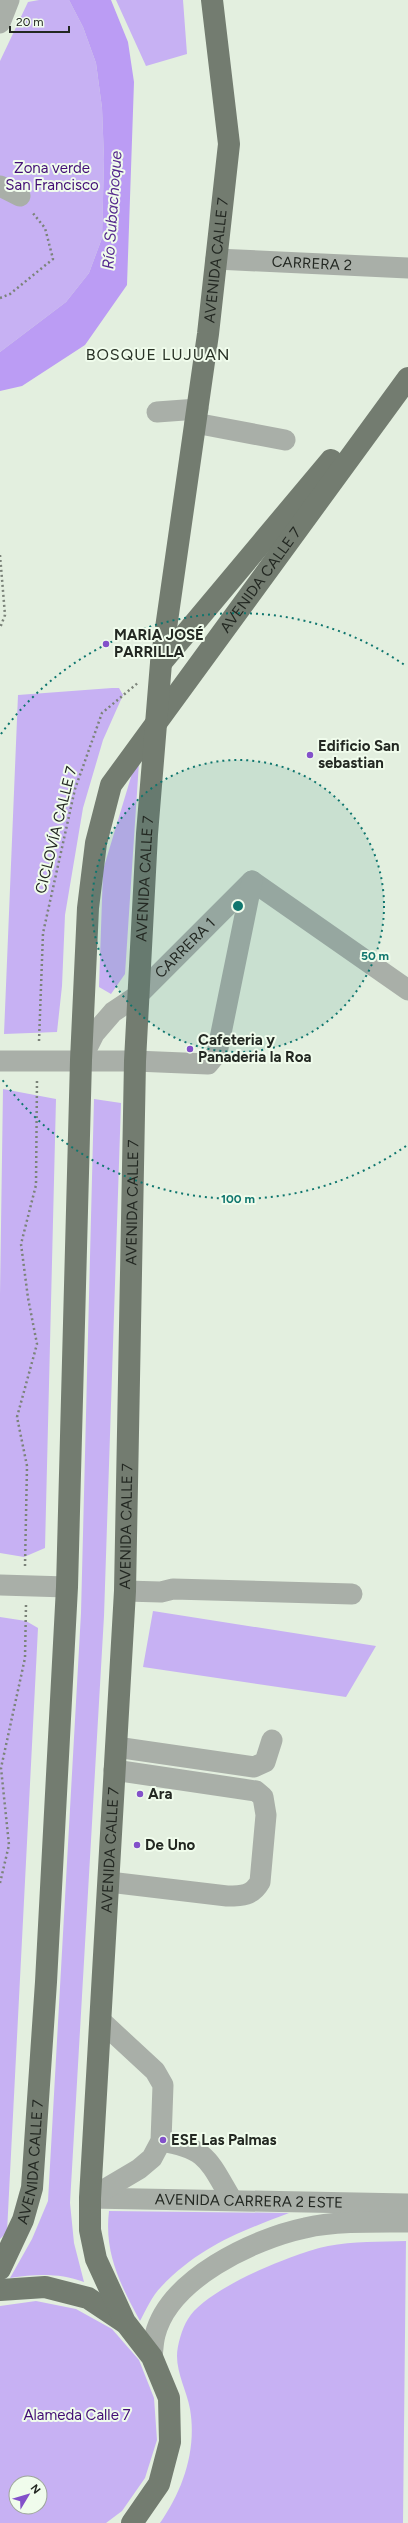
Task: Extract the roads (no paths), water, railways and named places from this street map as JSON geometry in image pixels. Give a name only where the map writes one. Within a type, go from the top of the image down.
[{"type":"main road","name":"AVENIDA CALLE 7","points":[[132,2523],[159,2484],[170,2442],[168,2398],[152,2357],[125,2322],[96,2259],[90,2230],[90,2198],[125,1591],[134,1061],[147,834],[161,663],[196,416],[229,144],[212,0]]},
{"type":"main road","name":"AVENIDA CALLE 7","points":[[161,663],[408,369]]},
{"type":"main road","name":"AVENIDA CALLE 7","points":[[0,2269],[23,2220],[32,2188],[46,1974],[67,1587],[81,1060],[88,908],[96,843],[111,785],[408,378]]},
{"type":"main road","name":"AVENIDA CALLE 7","points":[[0,2290],[45,2287],[88,2298],[125,2322]]},
{"type":"street","points":[[0,23],[9,0]]},
{"type":"street","points":[[0,186],[20,196]]},
{"type":"street","name":"CARRERA 2","points":[[216,258],[408,268]]},
{"type":"street","points":[[157,412],[196,416],[285,440]]},
{"type":"street","points":[[0,1061],[81,1060],[208,1064],[214,1060],[217,1053],[252,881],[408,990]]},
{"type":"street","name":"CARRERA 1","points":[[81,1060],[94,1034],[113,1012],[137,996],[252,881]]},
{"type":"street","points":[[0,1585],[67,1587]]},
{"type":"street","points":[[125,1591],[161,1592],[173,1589],[352,1594]]},
{"type":"street","points":[[116,1747],[254,1767],[265,1762],[272,1740]]},
{"type":"street","points":[[109,1882],[227,1896],[244,1896],[255,1891],[260,1882],[266,1815],[263,1797],[256,1791],[114,1770]]},
{"type":"street","points":[[90,2198],[139,2169],[152,2158],[162,2141],[162,2085],[155,2070],[101,2021]]},
{"type":"street","points":[[162,2141],[185,2144],[201,2154],[210,2164],[232,2200]]},
{"type":"street","name":"AVENIDA CARRERA 2 ESTE","points":[[90,2198],[408,2204]]},
{"type":"street","name":"AVENIDA CARRERA 2 ESTE","points":[[152,2357],[155,2335],[163,2316],[175,2297],[218,2264],[246,2249],[274,2237],[306,2228],[408,2222]]},
{"type":"water","name":"Río Subachoque","points":[[69,0],[111,0],[128,42],[134,82],[127,285],[85,345],[22,386],[0,391],[0,352],[66,302],[89,273],[102,238],[104,159],[102,108],[96,63],[83,27]]},
{"type":"place","name":"MARIA JOSÉ PARRILLA","points":[[106,644]]},
{"type":"place","name":"Edificio San sebastian","points":[[310,755]]},
{"type":"place","name":"Cafeteria y Panaderia la Roa","points":[[190,1049]]},
{"type":"place","name":"Ara","points":[[140,1794]]},
{"type":"place","name":"De Uno","points":[[137,1845]]},
{"type":"place","name":"ESE Las Palmas","points":[[163,2140]]},
{"type":"district","name":"BOSQUE LUJUAN","points":[[158,354]]},
{"type":"park label","name":"Zona verde San Francisco","points":[[52,176]]},
{"type":"park label","name":"Alameda Calle 7","points":[[77,2415]]}]
